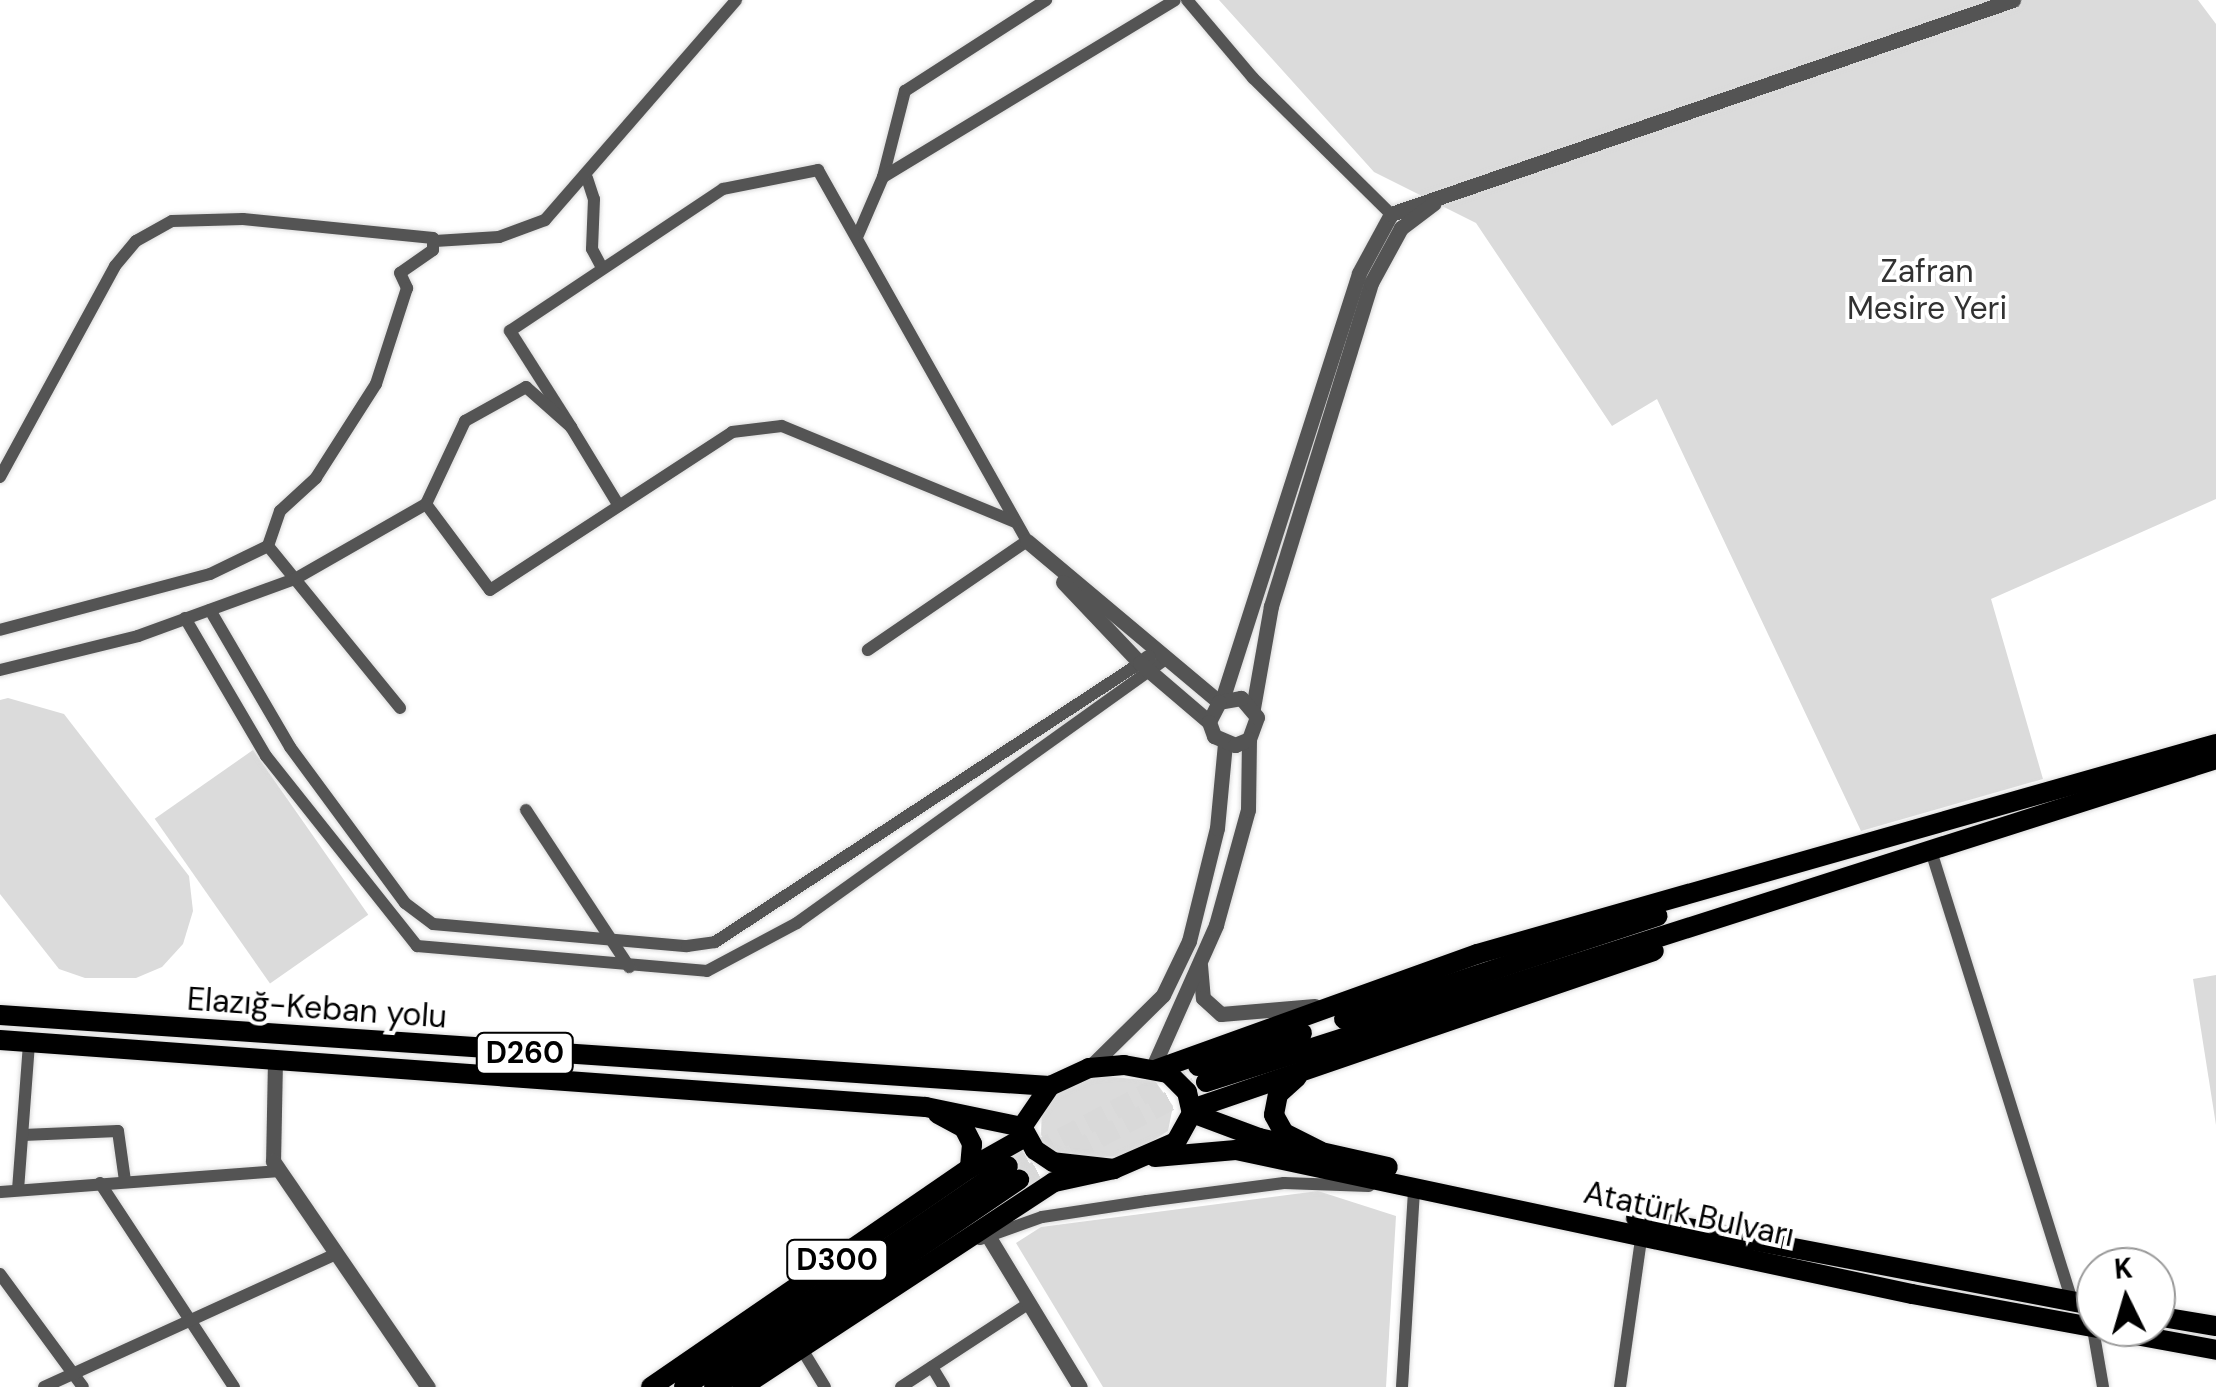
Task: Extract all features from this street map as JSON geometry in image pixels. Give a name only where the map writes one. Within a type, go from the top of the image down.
[{"type":"main road","points":[[1154,1070],[1187,1092],[1192,1111],[1176,1142],[1148,1158],[1114,1170],[1053,1162],[1024,1132],[1050,1086],[1089,1068],[1154,1070],[1477,954],[2216,744]]},
{"type":"main road","points":[[1916,830],[1202,1074],[1931,851],[2216,759]]},
{"type":"main road","points":[[1192,1111],[1931,851]]},
{"type":"main road","name":"Elazığ-Keban yolu","points":[[0,1015],[1050,1086]]},
{"type":"main road","name":"Elazığ-Keban yolu","points":[[0,1040],[907,1106],[1024,1132]]},
{"type":"main road","points":[[1301,1073],[1278,1094],[1274,1115],[1284,1134],[1320,1151]]},
{"type":"main road","name":"D260","points":[[907,1106],[964,1128],[972,1144],[970,1168]]},
{"type":"main road","name":"Atatürk Bulvarı","points":[[1192,1111],[1320,1151],[1484,1189],[2076,1303]]},
{"type":"main road","name":"D300","points":[[651,1387],[1024,1132]]},
{"type":"main road","name":"Atatürk Bulvarı","points":[[1148,1158],[1198,1148],[1236,1150],[2076,1325]]},
{"type":"main road","name":"D300","points":[[742,1387],[934,1260],[985,1231],[1054,1182],[1114,1170]]},
{"type":"main road","points":[[684,1387],[1014,1173],[714,1387]]},
{"type":"main road","points":[[2176,1319],[2216,1326]]},
{"type":"main road","name":"Atatürk Bulvarı","points":[[2176,1343],[2216,1350]]},
{"type":"street","points":[[434,241],[527,229],[545,220],[587,178],[736,0]]},
{"type":"street","points":[[858,235],[883,178],[904,91],[1046,0]]},
{"type":"street","points":[[883,178],[1174,0]]},
{"type":"street","points":[[1187,0],[1253,78],[1391,214]]},
{"type":"street","points":[[1209,722],[1220,701],[1358,273],[1391,214],[2013,0]]},
{"type":"street","points":[[619,506],[510,331],[723,189],[818,170],[1028,541],[1145,668],[1209,722],[1225,744],[1216,828],[1189,941],[1164,994],[1089,1068]]},
{"type":"street","points":[[587,178],[594,194],[592,249],[602,268]]},
{"type":"street","points":[[1154,1070],[1239,854],[1248,810],[1249,739],[1257,725],[1253,708],[1272,606],[1370,283],[1401,228],[1452,190]]},
{"type":"street","points":[[0,477],[115,266],[136,241],[172,221],[243,219],[429,234],[434,241]]},
{"type":"street","points":[[0,630],[210,574],[268,546],[280,510],[316,478],[376,384],[408,288],[400,272],[430,252],[434,241]]},
{"type":"street","points":[[0,670],[186,618],[295,579],[426,504],[465,420],[526,387],[570,427]]},
{"type":"street","points":[[426,504],[490,590],[732,432],[782,426],[1015,522]]},
{"type":"street","points":[[1028,541],[1160,656],[1220,701],[1241,698],[1253,708]]},
{"type":"street","points":[[868,650],[1028,541]]},
{"type":"street","points":[[268,546],[400,708]]},
{"type":"street","points":[[210,610],[290,747],[405,902],[433,924],[687,946],[715,942],[1145,668]]},
{"type":"street","points":[[186,618],[266,756],[417,946],[707,971],[797,923],[1160,656]]},
{"type":"street","points":[[1225,744],[1249,739]]},
{"type":"street","points":[[526,810],[629,967]]},
{"type":"street","points":[[1931,851],[2072,1302]]},
{"type":"street","points":[[1200,958],[1203,998],[1221,1014],[1338,1002]]},
{"type":"street","points":[[18,1190],[29,1042]]},
{"type":"street","points":[[275,1060],[273,1161],[428,1387]]},
{"type":"street","points":[[22,1135],[118,1131],[125,1181]]},
{"type":"street","points":[[0,1192],[280,1171]]},
{"type":"street","points":[[100,1183],[188,1324],[234,1387]]},
{"type":"street","points":[[1080,1387],[985,1231],[1042,1217],[1284,1184],[1417,1188],[1402,1387]]},
{"type":"street","points":[[1620,1387],[1642,1233]]},
{"type":"street","points":[[44,1387],[334,1255]]},
{"type":"street","points":[[0,1274],[83,1387]]},
{"type":"street","points":[[901,1387],[1028,1304]]},
{"type":"street","points":[[2096,1347],[2103,1387]]},
{"type":"street","points":[[802,1350],[825,1387]]},
{"type":"street","points":[[932,1367],[944,1387]]},
{"type":"green space","name":"Zafran Mesire Yeri","points":[[1219,0],[2198,0],[2216,24],[2216,499],[1991,599],[2043,779],[1861,831],[1657,399],[1612,426],[1476,223],[1374,172]]},
{"type":"green space","points":[[8,698],[64,714],[189,876],[193,911],[183,944],[162,967],[136,978],[85,978],[59,969],[0,894],[0,700]]},
{"type":"green space","points":[[253,750],[368,915],[270,983],[155,819]]},
{"type":"green space","points":[[2216,975],[2216,1125],[2193,979]]},
{"type":"green space","points":[[1092,1075],[1155,1081],[1173,1106],[1168,1131],[1129,1156],[1074,1158],[1051,1150],[1041,1135],[1042,1107],[1050,1095]]},
{"type":"green space","points":[[1318,1191],[1396,1216],[1386,1387],[1103,1387],[1016,1243],[1041,1227]]},
{"type":"tunnel","points":[[1008,1166],[1198,1066]]},
{"type":"tunnel","points":[[1019,1180],[1206,1082]]}]
